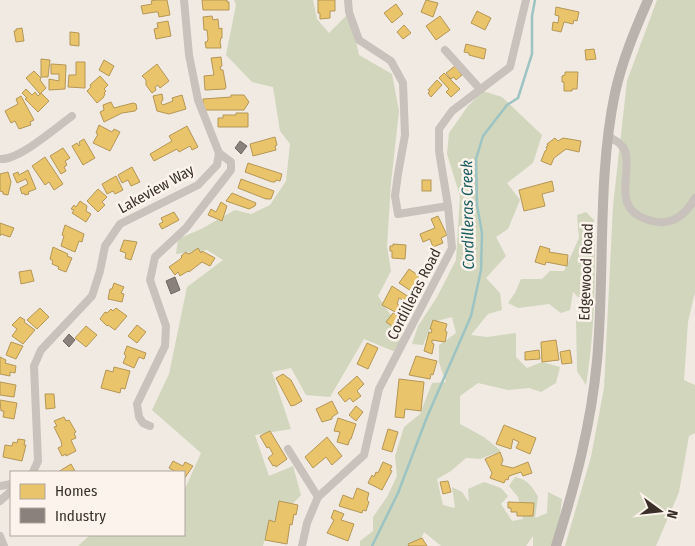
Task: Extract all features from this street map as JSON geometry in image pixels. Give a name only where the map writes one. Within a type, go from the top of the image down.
[{"type":"main road","name":"Edgewood Road","points":[[556,546],[582,458],[594,386],[599,332],[608,136],[620,74],[648,0]]},
{"type":"street","points":[[150,426],[143,423],[139,417],[137,404],[165,346],[166,326],[150,280],[155,257],[186,228],[231,170],[231,162],[219,153],[198,100],[190,55],[184,0]]},
{"type":"street","points":[[348,0],[349,12],[359,40],[391,61],[403,83],[405,135],[395,196],[398,214],[448,206]]},
{"type":"street","name":"Cordilleras Road","points":[[302,546],[307,523],[318,497],[364,455],[379,388],[452,248],[448,206],[439,151],[439,129],[452,111],[510,67],[526,0]]},
{"type":"street","points":[[445,50],[480,89]]},
{"type":"street","points":[[0,159],[5,160],[24,152],[72,116]]},
{"type":"street","points":[[608,136],[624,147],[626,155],[626,200],[630,209],[636,215],[649,220],[671,221],[689,208],[695,198]]},
{"type":"street","name":"Lakeview Way","points":[[33,471],[38,461],[34,366],[40,350],[92,296],[105,246],[120,224],[198,185],[217,165],[219,153]]},
{"type":"street","points":[[288,449],[318,497]]},
{"type":"street","points":[[0,501],[10,492]]},
{"type":"street","points":[[0,536],[4,546]]},
{"type":"green space","points":[[234,0],[313,0],[317,19],[329,33],[350,12],[359,55],[392,74],[399,111],[391,183],[387,246],[391,271],[378,296],[400,329],[404,347],[393,351],[364,339],[330,397],[306,395],[291,368],[272,372],[291,429],[255,435],[269,476],[293,466],[301,495],[286,511],[263,546],[78,546],[89,536],[185,536],[185,489],[201,453],[152,410],[169,374],[187,287],[223,260],[207,250],[176,254],[178,239],[201,229],[235,210],[251,214],[270,205],[286,181],[290,144],[280,131],[273,87],[252,82],[226,55],[236,5]]},
{"type":"green space","points":[[657,0],[695,0],[695,292],[688,322],[684,380],[695,385],[695,433],[689,436],[679,492],[656,546],[565,546],[591,457],[604,388],[613,206],[627,81]]},
{"type":"green space","points":[[483,91],[502,97],[542,135],[533,163],[507,183],[520,200],[508,229],[496,237],[506,256],[486,278],[500,293],[502,310],[488,314],[471,335],[487,337],[516,333],[516,357],[527,368],[542,362],[560,367],[556,383],[541,392],[529,388],[508,390],[478,383],[460,396],[460,424],[484,437],[501,451],[480,459],[466,458],[451,471],[437,479],[443,505],[455,508],[452,487],[462,492],[469,502],[468,489],[484,482],[501,488],[508,496],[501,504],[512,521],[523,519],[518,497],[509,486],[515,477],[519,478],[529,484],[538,497],[535,518],[547,513],[548,492],[562,499],[559,523],[551,546],[533,546],[533,536],[526,546],[441,546],[424,532],[418,545],[360,546],[360,541],[373,531],[373,517],[387,497],[397,476],[395,456],[404,427],[420,414],[432,383],[446,382],[439,363],[439,345],[456,333],[452,317],[433,322],[423,345],[412,344],[418,326],[437,297],[456,260],[460,196],[447,154],[449,133],[468,106]]},
{"type":"green space","points":[[586,212],[594,220],[595,261],[593,323],[586,385],[577,371],[576,319],[581,300],[573,292],[570,310],[561,313],[549,304],[518,308],[508,303],[521,279],[542,279],[550,271],[564,271],[579,238],[577,215]]},
{"type":"building: Homes","points":[[167,0],[170,15],[159,17],[158,12],[143,14],[141,6],[152,4],[151,1]]},
{"type":"building: Homes","points":[[202,0],[227,0],[229,2],[229,10],[203,10]]},
{"type":"building: Homes","points":[[318,0],[335,0],[335,11],[330,11],[330,18],[320,19]]},
{"type":"building: Homes","points":[[426,0],[438,3],[433,17],[421,12]]},
{"type":"building: Homes","points":[[396,4],[403,14],[392,23],[384,13]]},
{"type":"building: Homes","points":[[556,7],[579,12],[577,21],[574,20],[573,24],[564,22],[561,32],[552,30],[553,22],[558,23],[559,16],[555,15]]},
{"type":"building: Homes","points":[[477,11],[491,18],[485,30],[471,23]]},
{"type":"building: Homes","points":[[212,16],[213,20],[218,19],[219,29],[222,28],[221,48],[206,48],[205,42],[208,39],[207,30],[204,30],[203,17]]},
{"type":"building: Homes","points":[[440,16],[450,30],[436,40],[426,26]]},
{"type":"building: Homes","points":[[168,21],[171,36],[156,39],[154,29],[158,28],[157,23]]},
{"type":"building: Homes","points":[[404,25],[411,33],[403,39],[397,32]]},
{"type":"building: Homes","points":[[22,28],[24,41],[16,42],[14,31]]},
{"type":"building: Homes","points":[[70,32],[79,33],[79,46],[70,45]]},
{"type":"building: Homes","points":[[466,44],[486,49],[484,59],[464,52]]},
{"type":"building: Homes","points":[[594,49],[596,59],[586,60],[585,50]]},
{"type":"building: Homes","points":[[221,57],[222,66],[220,67],[223,70],[226,87],[225,89],[205,90],[204,76],[214,75],[211,58]]},
{"type":"building: Homes","points":[[41,59],[50,60],[48,77],[41,77]]},
{"type":"building: Homes","points":[[104,60],[114,66],[109,76],[99,70]]},
{"type":"building: Homes","points":[[76,62],[85,62],[85,88],[68,87],[69,75],[76,75]]},
{"type":"building: Homes","points":[[51,64],[66,65],[65,89],[49,90],[49,79],[59,81],[59,74],[51,74]]},
{"type":"building: Homes","points":[[157,64],[169,81],[160,88],[158,85],[155,87],[156,90],[152,93],[142,76]]},
{"type":"building: Homes","points":[[455,66],[462,75],[456,80],[454,77],[451,79],[446,73]]},
{"type":"building: Homes","points":[[34,71],[41,78],[40,80],[46,88],[40,94],[26,78]]},
{"type":"building: Homes","points":[[565,72],[578,72],[577,89],[564,91],[562,76],[565,75]]},
{"type":"building: Homes","points":[[444,73],[460,89],[451,97],[446,92],[449,89],[439,78]]},
{"type":"building: Homes","points":[[100,76],[108,85],[104,89],[106,91],[103,98],[97,103],[87,91],[91,87],[90,85]]},
{"type":"building: Homes","points":[[437,80],[442,85],[431,97],[428,90]]},
{"type":"building: Homes","points":[[26,89],[32,95],[35,92],[38,96],[41,93],[49,101],[38,112],[25,99],[27,98],[22,93]]},
{"type":"building: Homes","points":[[162,94],[163,99],[161,103],[163,105],[173,101],[172,98],[182,95],[186,109],[169,114],[157,111],[153,96]]},
{"type":"building: Homes","points":[[231,95],[244,95],[249,102],[244,110],[203,110],[203,99],[231,97]]},
{"type":"building: Homes","points":[[21,96],[34,120],[30,122],[31,125],[19,129],[15,121],[11,123],[5,111],[18,104],[16,99]]},
{"type":"building: Homes","points":[[111,102],[114,108],[133,103],[136,104],[137,109],[122,113],[104,122],[100,112],[104,110],[103,105]]},
{"type":"building: Homes","points":[[236,113],[248,113],[248,127],[218,127],[218,118],[223,118],[223,115],[236,115]]},
{"type":"building: Homes","points":[[99,125],[112,132],[114,129],[120,132],[110,151],[93,143],[98,134],[96,133]]},
{"type":"building: Homes","points":[[187,126],[198,147],[192,150],[190,146],[179,152],[177,149],[154,161],[150,154],[172,141],[169,136]]},
{"type":"building: Homes","points":[[275,137],[276,150],[253,156],[250,144]]},
{"type":"building: Homes","points":[[555,138],[558,141],[563,138],[581,141],[579,152],[566,149],[554,158],[551,165],[541,161],[547,149],[547,144]]},
{"type":"building: Homes","points":[[84,139],[95,158],[83,165],[72,146],[77,143],[79,146],[79,142]]},
{"type":"building: Homes","points":[[63,148],[70,158],[65,161],[67,165],[64,167],[66,171],[61,174],[50,156]]},
{"type":"building: Homes","points":[[45,157],[63,184],[54,190],[49,182],[45,185],[32,166]]},
{"type":"building: Homes","points":[[248,163],[282,174],[280,181],[272,182],[245,172]]},
{"type":"building: Homes","points":[[132,167],[140,182],[131,186],[128,180],[122,183],[118,175]]},
{"type":"building: Homes","points":[[28,170],[36,189],[25,195],[24,193],[22,194],[20,188],[28,184],[26,179],[17,183],[13,174],[18,172],[19,175]]},
{"type":"building: Homes","points":[[8,172],[11,182],[8,195],[0,191],[0,174]]},
{"type":"building: Homes","points":[[116,176],[123,190],[115,194],[113,191],[107,194],[102,184]]},
{"type":"building: Homes","points":[[241,179],[274,191],[271,199],[266,199],[238,188]]},
{"type":"building: Homes","points":[[422,180],[431,180],[431,191],[422,191]]},
{"type":"building: Homes","points":[[552,181],[554,191],[542,194],[545,206],[524,211],[519,190]]},
{"type":"building: Homes","points":[[98,189],[107,197],[102,202],[105,205],[98,212],[87,201]]},
{"type":"building: Homes","points":[[232,193],[256,203],[255,206],[249,209],[226,201]]},
{"type":"building: Homes","points":[[80,201],[87,206],[86,211],[91,214],[86,222],[72,213],[74,210],[71,209],[74,205],[76,207]]},
{"type":"building: Homes","points":[[221,202],[227,206],[222,221],[208,215],[211,209],[216,212]]},
{"type":"building: Homes","points":[[174,212],[179,220],[162,229],[159,224],[163,222],[161,218]]},
{"type":"building: Homes","points":[[438,216],[447,235],[441,238],[443,243],[433,247],[430,239],[423,242],[420,234],[435,228],[431,219]]},
{"type":"building: Homes","points":[[0,223],[14,228],[10,237],[1,234],[0,236]]},
{"type":"building: Homes","points":[[65,225],[84,234],[82,242],[79,241],[75,252],[61,246]]},
{"type":"building: Homes","points":[[124,240],[137,242],[131,260],[125,258],[126,253],[120,251]]},
{"type":"building: Homes","points":[[393,244],[406,245],[405,259],[392,258],[390,246],[393,246]]},
{"type":"building: Homes","points":[[540,246],[550,249],[549,252],[568,255],[567,266],[546,262],[545,265],[535,262]]},
{"type":"building: Homes","points":[[53,247],[72,258],[66,272],[52,264],[53,261],[50,259]]},
{"type":"building: Homes","points":[[198,248],[201,253],[202,251],[215,258],[210,266],[202,262],[189,272],[180,276],[178,272],[175,275],[169,267],[186,252],[187,254],[191,253]]},
{"type":"building: Homes","points":[[409,269],[419,276],[411,291],[399,283]]},
{"type":"building: Homes","points":[[31,270],[34,281],[21,284],[19,272]]},
{"type":"building: Homes","points":[[114,283],[124,287],[121,293],[124,294],[122,302],[108,299],[110,289],[112,289]]},
{"type":"building: Homes","points":[[392,286],[409,297],[406,302],[399,298],[397,304],[403,308],[399,314],[382,305]]},
{"type":"building: Homes","points":[[40,308],[49,317],[37,329],[27,320]]},
{"type":"building: Homes","points":[[116,308],[127,316],[115,330],[107,326],[100,319],[105,312],[107,313],[111,309],[113,311]]},
{"type":"building: Homes","points":[[393,313],[401,318],[395,328],[386,322]]},
{"type":"building: Homes","points":[[20,317],[35,330],[23,344],[12,336],[17,329],[12,325]]},
{"type":"building: Homes","points":[[433,320],[447,324],[445,331],[447,332],[445,342],[432,340],[434,344],[432,354],[424,351],[429,332],[431,333],[432,329],[430,329]]},
{"type":"building: Homes","points":[[137,325],[146,332],[137,343],[128,336]]},
{"type":"building: Homes","points":[[86,326],[97,335],[86,347],[75,338]]},
{"type":"building: Homes","points":[[556,340],[559,360],[542,362],[541,342]]},
{"type":"building: Homes","points":[[11,342],[23,346],[16,359],[6,355]]},
{"type":"building: Homes","points":[[367,343],[378,348],[368,369],[357,364]]},
{"type":"building: Homes","points":[[127,346],[146,353],[144,359],[139,357],[134,368],[123,363]]},
{"type":"building: Homes","points":[[539,350],[540,359],[525,360],[525,352]]},
{"type":"building: Homes","points":[[570,350],[572,363],[562,364],[560,352]]},
{"type":"building: Homes","points":[[416,356],[437,361],[430,379],[409,375]]},
{"type":"building: Homes","points":[[0,357],[6,360],[5,363],[16,366],[15,373],[10,372],[10,376],[0,374]]},
{"type":"building: Homes","points":[[114,367],[130,371],[125,389],[121,388],[120,393],[101,388],[106,370],[113,372]]},
{"type":"building: Homes","points":[[283,374],[291,380],[302,401],[295,405],[291,406],[276,378]]},
{"type":"building: Homes","points":[[357,376],[364,384],[357,391],[361,396],[353,402],[350,398],[345,402],[338,393]]},
{"type":"building: Homes","points":[[399,379],[424,382],[421,411],[405,409],[404,418],[395,417]]},
{"type":"building: Homes","points":[[0,382],[16,385],[14,397],[0,395]]},
{"type":"building: Homes","points":[[45,394],[54,394],[55,408],[46,409]]},
{"type":"building: Homes","points":[[0,400],[17,403],[14,419],[3,417],[4,411],[1,411]]},
{"type":"building: Homes","points":[[332,401],[338,413],[332,419],[322,422],[316,409]]},
{"type":"building: Homes","points":[[356,406],[363,412],[356,421],[349,415]]},
{"type":"building: Homes","points":[[64,417],[66,421],[69,420],[76,432],[74,433],[76,438],[71,440],[76,451],[62,456],[58,448],[62,446],[61,441],[54,427],[57,426],[54,421]]},
{"type":"building: Homes","points":[[338,418],[356,424],[348,445],[337,442],[340,432],[334,431]]},
{"type":"building: Homes","points":[[504,425],[536,438],[530,454],[516,448],[519,442],[513,439],[511,449],[496,444]]},
{"type":"building: Homes","points":[[388,429],[398,432],[392,452],[382,449]]},
{"type":"building: Homes","points":[[270,431],[287,459],[276,467],[275,465],[273,466],[268,458],[273,454],[260,436]]},
{"type":"building: Homes","points":[[327,437],[342,456],[332,465],[326,457],[313,468],[305,457]]},
{"type":"building: Homes","points":[[18,439],[25,440],[24,445],[26,445],[22,461],[3,457],[5,445],[12,446],[13,442],[17,443]]},
{"type":"building: Homes","points":[[500,452],[503,460],[501,465],[513,468],[528,462],[532,473],[523,476],[521,472],[509,476],[508,480],[506,479],[504,483],[490,478],[492,473],[485,459]]},
{"type":"building: Homes","points":[[173,461],[183,466],[185,462],[193,466],[185,478],[185,471],[174,471],[169,468]]},
{"type":"building: Homes","points":[[383,462],[392,466],[390,470],[392,471],[382,490],[368,483],[372,475],[374,477],[376,472],[378,473]]},
{"type":"building: Homes","points":[[71,464],[75,471],[60,471]]},
{"type":"building: Homes","points":[[448,481],[451,492],[443,494],[440,482]]},
{"type":"building: Homes","points":[[357,488],[369,493],[366,511],[363,510],[362,513],[339,506],[343,495],[353,499]]},
{"type":"building: Homes","points":[[279,501],[298,505],[292,525],[290,524],[287,544],[265,540],[269,520],[275,522]]},
{"type":"building: Homes","points":[[508,502],[534,503],[533,516],[517,516],[517,512],[511,512],[511,508],[508,508]]},
{"type":"building: Homes","points":[[334,510],[344,514],[341,520],[354,524],[348,541],[327,533],[334,520],[331,518]]},
{"type":"building: Homes","points":[[422,538],[427,546],[409,546],[408,544]]},
{"type":"building: Industry","points":[[240,141],[247,146],[241,154],[235,148]]},
{"type":"building: Industry","points":[[175,277],[180,290],[171,294],[166,281]]},
{"type":"building: Industry","points":[[69,334],[75,340],[69,347],[63,341]]},
{"type":"waterway","name":"Cordilleras Creek","points":[[372,546],[398,493],[427,417],[471,316],[481,270],[482,233],[477,205],[476,159],[483,136],[507,105],[518,98],[532,54],[532,16],[535,0]]}]
